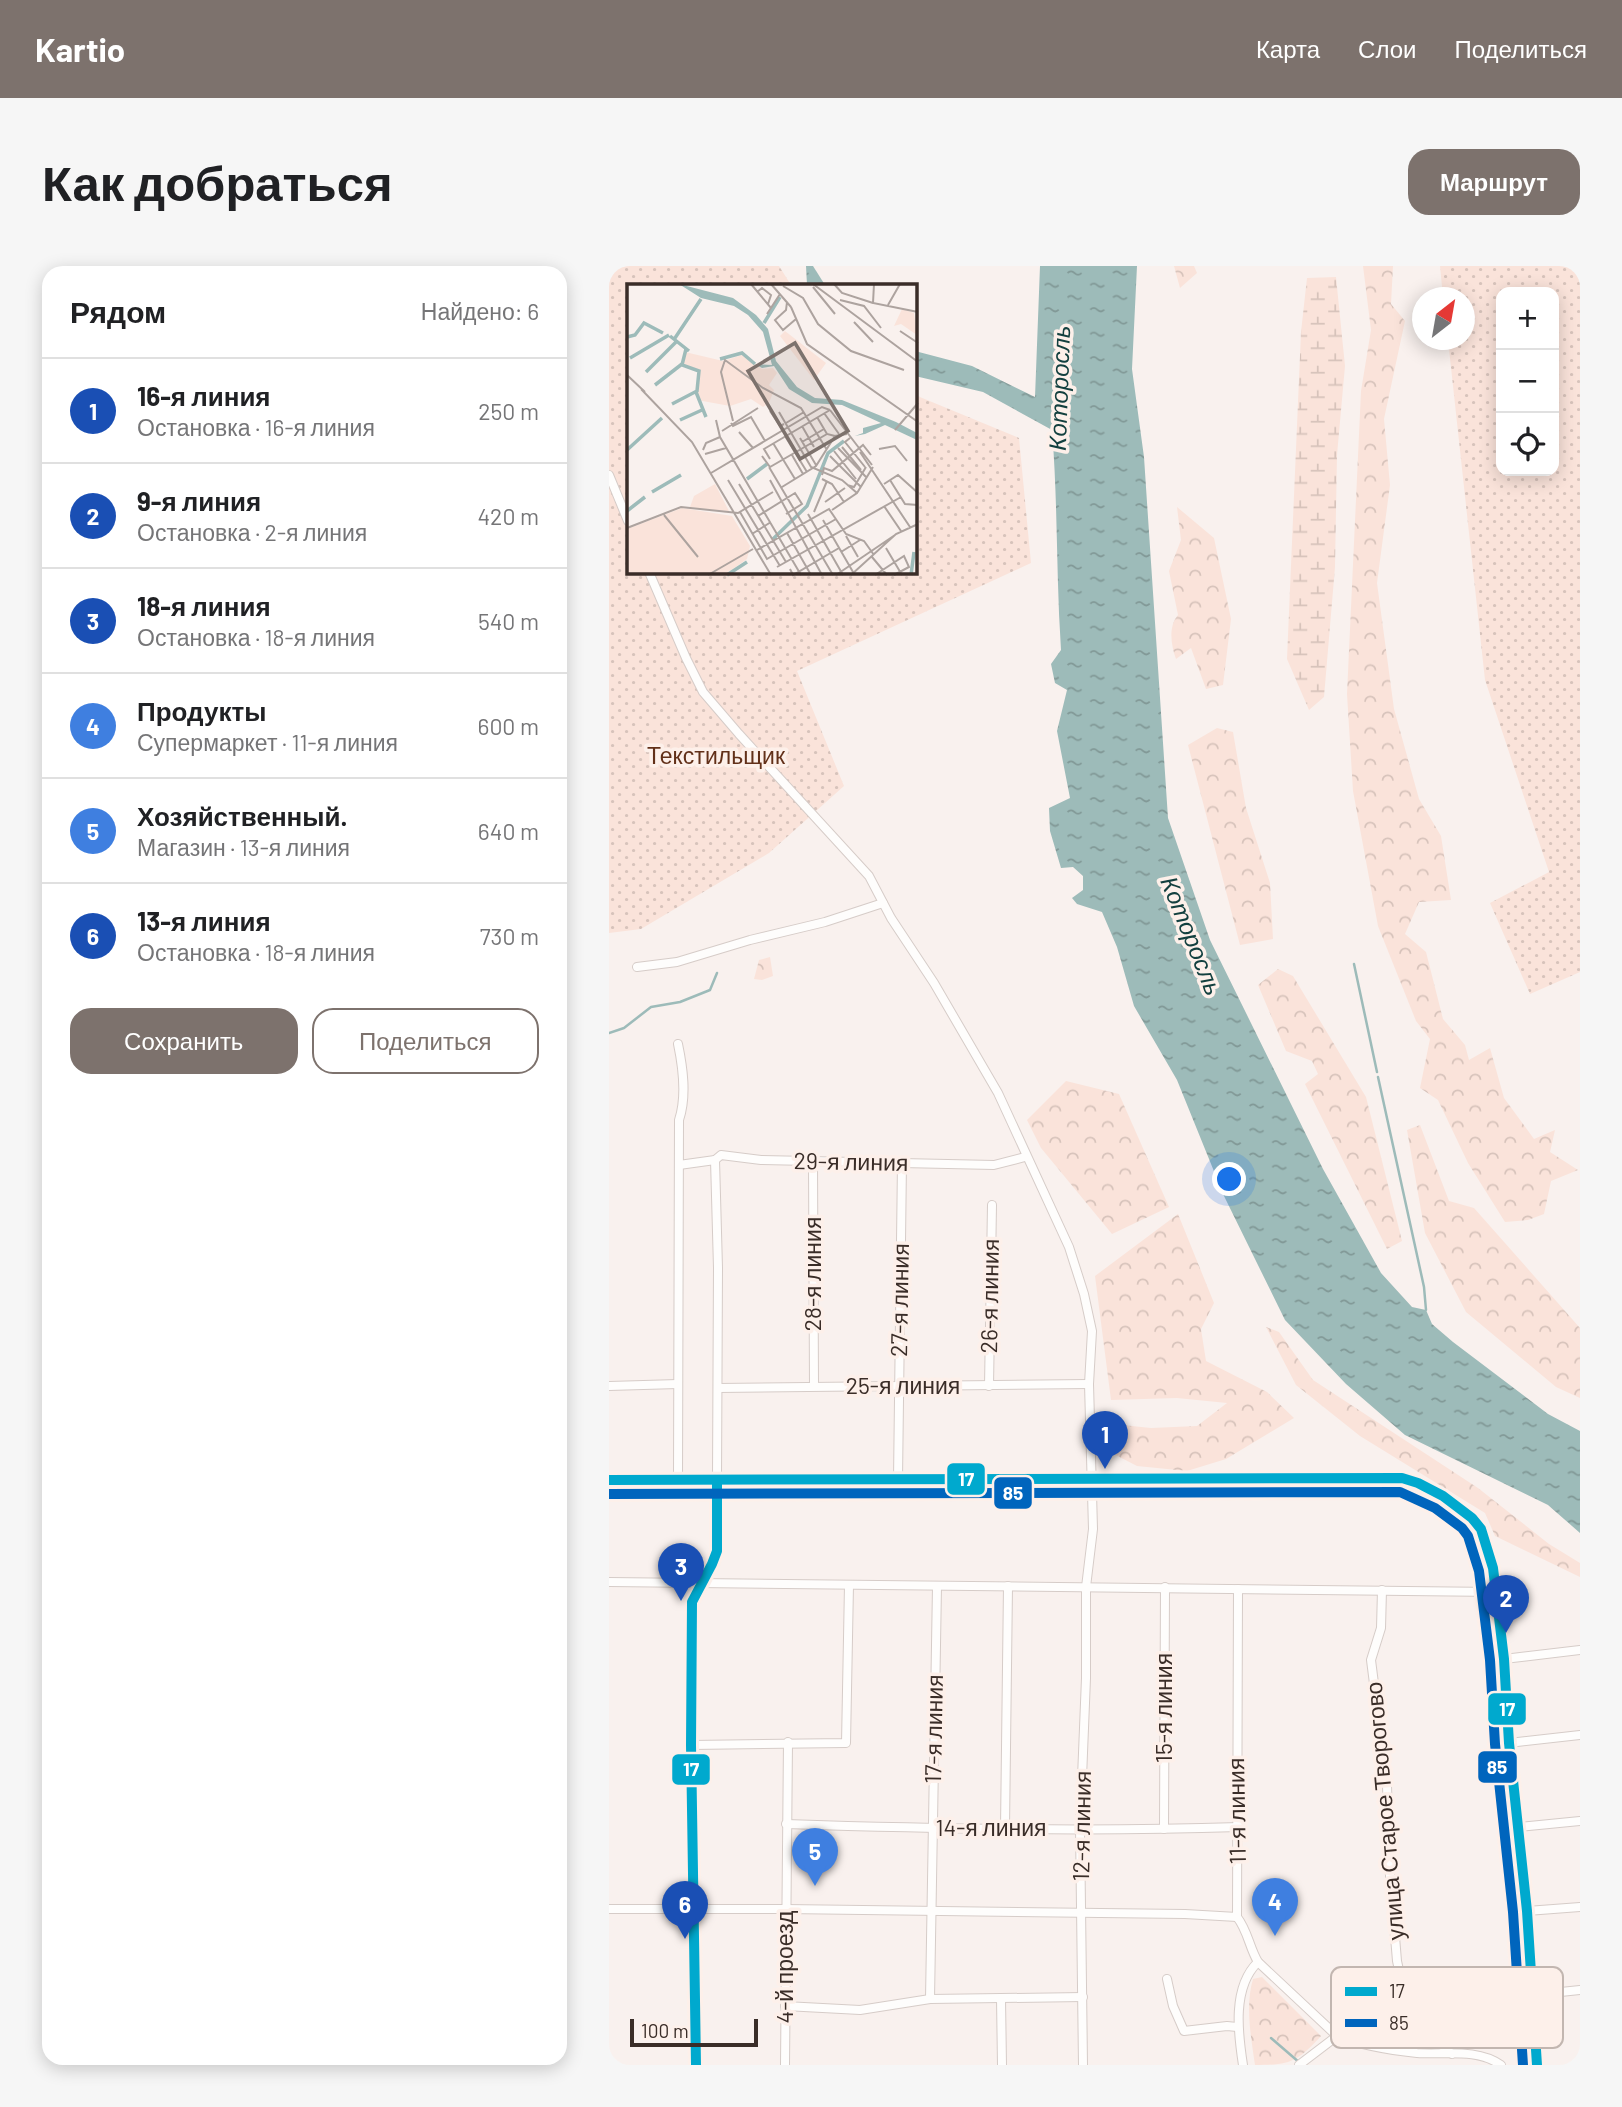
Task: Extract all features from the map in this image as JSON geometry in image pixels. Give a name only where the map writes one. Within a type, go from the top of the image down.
[{"type":"street","points":[[609,475],[627,518]]},
{"type":"street","name":"12-я линия","points":[[650,574],[685,658],[703,692],[869,876],[934,983],[998,1093],[1025,1157],[1069,1247],[1084,1294],[1091,1331],[1089,1384],[1093,1529],[1086,1587],[1086,1678],[1080,1828],[1083,2065]]},
{"type":"street","points":[[637,967],[677,962],[750,940],[825,922],[883,903]]},
{"type":"street","points":[[678,1044],[683,1084],[679,1120],[678,1480]]},
{"type":"street","name":"29-я линия","points":[[679,1165],[715,1160],[721,1155],[813,1162],[994,1165],[1025,1157]]},
{"type":"street","points":[[696,2065],[691,1745],[692,1602],[717,1553],[718,1268],[715,1160]]},
{"type":"street","name":"28-я линия","points":[[813,1162],[814,1386]]},
{"type":"street","name":"27-я линия","points":[[898,1479],[902,1163]]},
{"type":"street","name":"26-я линия","points":[[989,1386],[992,1205]]},
{"type":"street","points":[[609,1386],[678,1384]]},
{"type":"street","name":"25-я линия","points":[[718,1388],[1089,1384]]},
{"type":"street","points":[[609,1480],[1402,1478],[1431,1489],[1459,1507],[1481,1530],[1487,1542],[1497,1592],[1504,1659],[1509,1743],[1530,1967]]},
{"type":"street","points":[[609,1583],[1497,1592]]},
{"type":"street","points":[[691,1745],[846,1743],[849,1585]]},
{"type":"street","name":"17-я линия","points":[[930,1998],[937,1586]]},
{"type":"street","points":[[1005,1828],[1008,1586]]},
{"type":"street","name":"15-я линия","points":[[1164,1829],[1165,1587]]},
{"type":"street","name":"11-я линия","points":[[1238,1589],[1237,1917],[1246,1930],[1252,1952],[1258,1962],[1331,2030]]},
{"type":"street","name":"улица Старое Творогово","points":[[1382,1590],[1381,1629],[1371,1660],[1387,1786],[1390,1876],[1398,1967]]},
{"type":"street","points":[[1504,1659],[1580,1650]]},
{"type":"street","points":[[1509,1743],[1580,1735]]},
{"type":"street","name":"4-й проезд","points":[[785,2065],[788,1742]]},
{"type":"street","points":[[1518,1827],[1580,1821]]},
{"type":"street","name":"14-я линия","points":[[786,1824],[932,1829],[1164,1829],[1239,1826]]},
{"type":"street","points":[[1527,1911],[1580,1907]]},
{"type":"street","points":[[609,1909],[785,1909],[1237,1917]]},
{"type":"street","points":[[1243,2065],[1237,2027],[1244,1984],[1258,1962]]},
{"type":"street","points":[[1167,1979],[1173,2006],[1184,2031],[1237,2027]]},
{"type":"street","points":[[785,2007],[859,2010],[930,1998],[1083,1997]]},
{"type":"street","points":[[1001,1998],[1002,2065]]},
{"type":"street","points":[[1303,2062],[1331,2041]]},
{"type":"street","points":[[1378,2048],[1476,2055],[1501,2065]]},
{"type":"street","name":"улица Старое Творогово","points":[[1444,2048],[1452,2054]]},
{"type":"green space","name":"Текстильщик","points":[[609,266],[779,266],[790,284],[627,284],[627,574],[917,574],[917,396],[1019,438],[1031,563],[797,671],[844,786],[769,853],[641,929],[609,933]]},
{"type":"green space","points":[[1174,266],[1194,266],[1197,273],[1180,288]]},
{"type":"green space","points":[[1363,266],[1393,266],[1391,304],[1405,321],[1384,419],[1390,485],[1377,583],[1394,709],[1419,799],[1441,836],[1451,900],[1419,902],[1405,934],[1426,952],[1443,1019],[1465,1045],[1469,1060],[1490,1048],[1504,1098],[1534,1139],[1555,1130],[1550,1152],[1578,1170],[1551,1181],[1544,1214],[1528,1220],[1505,1222],[1468,1163],[1438,1100],[1420,1088],[1430,1039],[1416,1021],[1378,926],[1353,791],[1347,694],[1361,391],[1371,330]]},
{"type":"green space","points":[[1440,266],[1580,266],[1580,972],[1530,994],[1490,903],[1549,872],[1485,680],[1449,350],[1475,350],[1475,287],[1442,287]]},
{"type":"green space","points":[[1336,277],[1345,366],[1337,455],[1335,567],[1324,697],[1309,710],[1287,659],[1301,332],[1307,278]]},
{"type":"green space","points":[[1177,507],[1214,538],[1231,619],[1223,685],[1206,689],[1191,648],[1176,659],[1172,642],[1173,625],[1178,615],[1169,571],[1181,540]]},
{"type":"green space","points":[[1217,728],[1233,732],[1246,808],[1270,883],[1273,939],[1240,945],[1188,745]]},
{"type":"green space","points":[[770,957],[773,976],[762,980],[754,979],[759,960]]},
{"type":"green space","points":[[1278,969],[1293,976],[1366,1097],[1402,1241],[1387,1249],[1305,1084],[1318,1074],[1312,1061],[1286,1051],[1258,985]]},
{"type":"green space","points":[[1066,1081],[1119,1094],[1169,1207],[1112,1234],[1041,1148],[1027,1120]]},
{"type":"green space","points":[[1420,1125],[1449,1201],[1474,1208],[1580,1328],[1580,1398],[1556,1387],[1466,1312],[1425,1233],[1407,1130]]},
{"type":"green space","points":[[1178,1214],[1214,1303],[1201,1329],[1206,1361],[1267,1392],[1294,1418],[1226,1459],[1187,1471],[1137,1466],[1102,1448],[1103,1423],[1151,1428],[1197,1426],[1227,1403],[1177,1398],[1111,1400],[1095,1276]]},
{"type":"green space","points":[[1266,1327],[1279,1332],[1313,1380],[1478,1488],[1549,1544],[1580,1563],[1580,1577],[1495,1536],[1485,1513],[1360,1436],[1296,1385]]},
{"type":"green space","points":[[1262,1977],[1321,2036],[1306,2052],[1285,2063],[1255,2065],[1249,2000],[1253,1979]]},
{"type":"water","points":[[806,266],[813,266],[824,284],[807,284]]},
{"type":"water","name":"Которосль","points":[[1040,266],[1137,266],[1132,369],[1144,457],[1168,818],[1210,940],[1323,1169],[1381,1273],[1412,1307],[1426,1310],[1432,1324],[1453,1342],[1548,1414],[1580,1431],[1580,1533],[1548,1505],[1405,1435],[1346,1384],[1285,1320],[1224,1196],[1177,1080],[1134,1006],[1117,947],[1102,912],[1077,904],[1072,898],[1083,890],[1083,876],[1073,867],[1061,868],[1050,831],[1049,808],[1070,798],[1057,731],[1067,690],[1055,683],[1051,664],[1061,650],[1052,430],[983,392],[917,376],[917,352],[972,366],[1035,397]]},
{"type":"waterway","points":[[1354,964],[1377,1072]]},
{"type":"waterway","points":[[609,1033],[624,1028],[651,1007],[680,1002],[710,990],[717,973]]},
{"type":"waterway","points":[[1378,1077],[1424,1287],[1426,1310]]},
{"type":"waterway","points":[[1271,2038],[1300,2063]]},
{"type":"transit line","name":"17","points":[[609,1480],[1402,1478],[1443,1496],[1472,1518],[1481,1529],[1493,1568],[1504,1659],[1509,1743],[1531,1967]]},
{"type":"transit line","name":"17","points":[[696,2065],[691,1745],[692,1602],[717,1551],[717,1480]]},
{"type":"transit line","name":"85","points":[[609,1494],[1400,1492],[1435,1508],[1462,1528],[1468,1536],[1479,1571],[1490,1660],[1495,1744],[1517,1967]]},
{"type":"transit line","name":"85","points":[[1522,2048],[1523,2065]]},
{"type":"transit line","name":"17","points":[[1536,2048],[1537,2065]]},
{"type":"place","name":"16-я линия","points":[[1105,1469]]},
{"type":"place","name":"18-я линия","points":[[681,1601]]},
{"type":"place","name":"9-я линия","points":[[1506,1633]]},
{"type":"place","name":"Хозяйственный.","points":[[815,1886]]},
{"type":"place","name":"Продукты","points":[[1275,1936]]},
{"type":"place","name":"13-я линия","points":[[685,1939]]}]
